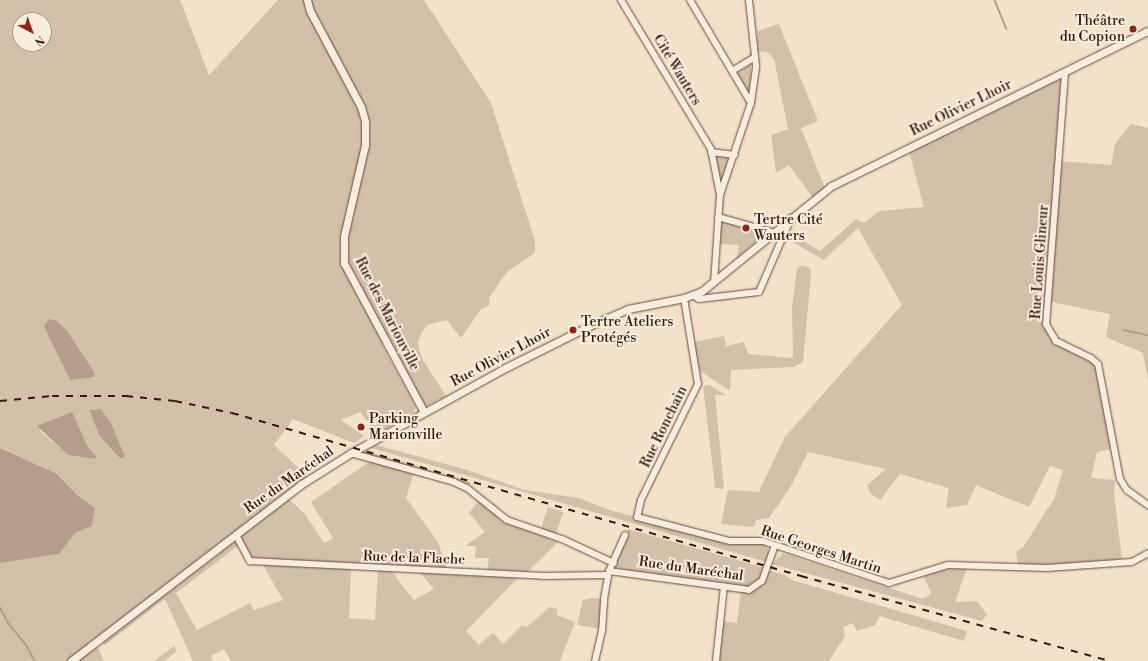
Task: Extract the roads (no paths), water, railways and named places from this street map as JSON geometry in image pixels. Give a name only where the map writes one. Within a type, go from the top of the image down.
[{"type":"street","name":"Rue des Marionville","points":[[307,0],[310,11],[361,107],[365,121],[365,145],[344,236],[344,263],[424,412]]},
{"type":"street","name":"Cité Wauters","points":[[621,0],[711,152],[720,195]]},
{"type":"street","points":[[690,0],[751,103]]},
{"type":"street","name":"Cité Wauters","points":[[714,283],[720,195],[735,155],[751,103],[755,57],[749,0]]},
{"type":"street","name":"Rue Olivier Lhoir","points":[[351,453],[505,368],[615,314],[693,295],[714,283],[831,186],[1148,31]]},
{"type":"street","points":[[732,71],[755,57]]},
{"type":"street","name":"Rue Louis Glineur","points":[[1064,73],[1046,324],[1056,341],[1091,358],[1098,364],[1120,479],[1128,490],[1148,505]]},
{"type":"street","points":[[711,152],[735,155]]},
{"type":"street","points":[[718,217],[774,232]]},
{"type":"street","name":"Rue Olivier Lhoir","points":[[693,295],[699,299],[759,292],[791,218]]},
{"type":"street","name":"Rue Ronchain","points":[[637,516],[641,500],[698,384],[684,298]]},
{"type":"street","name":"Rue du Maréchal","points":[[71,661],[300,485],[351,453],[454,482],[467,488],[507,520],[562,540],[614,563]]},
{"type":"street","name":"Rue Georges Martin","points":[[637,516],[730,541],[759,540],[889,583],[948,565],[1047,568],[1132,562],[1148,553]]},
{"type":"street","name":"Rue de la Flache","points":[[236,534],[250,561],[536,575],[608,573]]},
{"type":"street","name":"Rue du Maréchal","points":[[625,535],[614,563],[608,573],[750,590],[756,588],[762,581],[775,546]]},
{"type":"street","points":[[595,661],[602,631],[608,573]]},
{"type":"street","points":[[716,661],[724,586]]},
{"type":"waterway","points":[[995,0],[1007,29]]},
{"type":"waterway","points":[[1124,330],[1148,335]]},
{"type":"waterway","points":[[0,607],[9,624],[26,644],[35,661]]},
{"type":"railway","points":[[0,401],[52,396],[126,396],[175,401],[232,413],[801,576],[1109,661]]},
{"type":"place","name":"Théâtre du Copion","points":[[1133,29]]},
{"type":"place","name":"Tertre Cité Wauters","points":[[746,228]]},
{"type":"place","name":"Tertre Ateliers Protégés","points":[[573,330]]},
{"type":"place","name":"Parking Marionville","points":[[361,427]]}]
